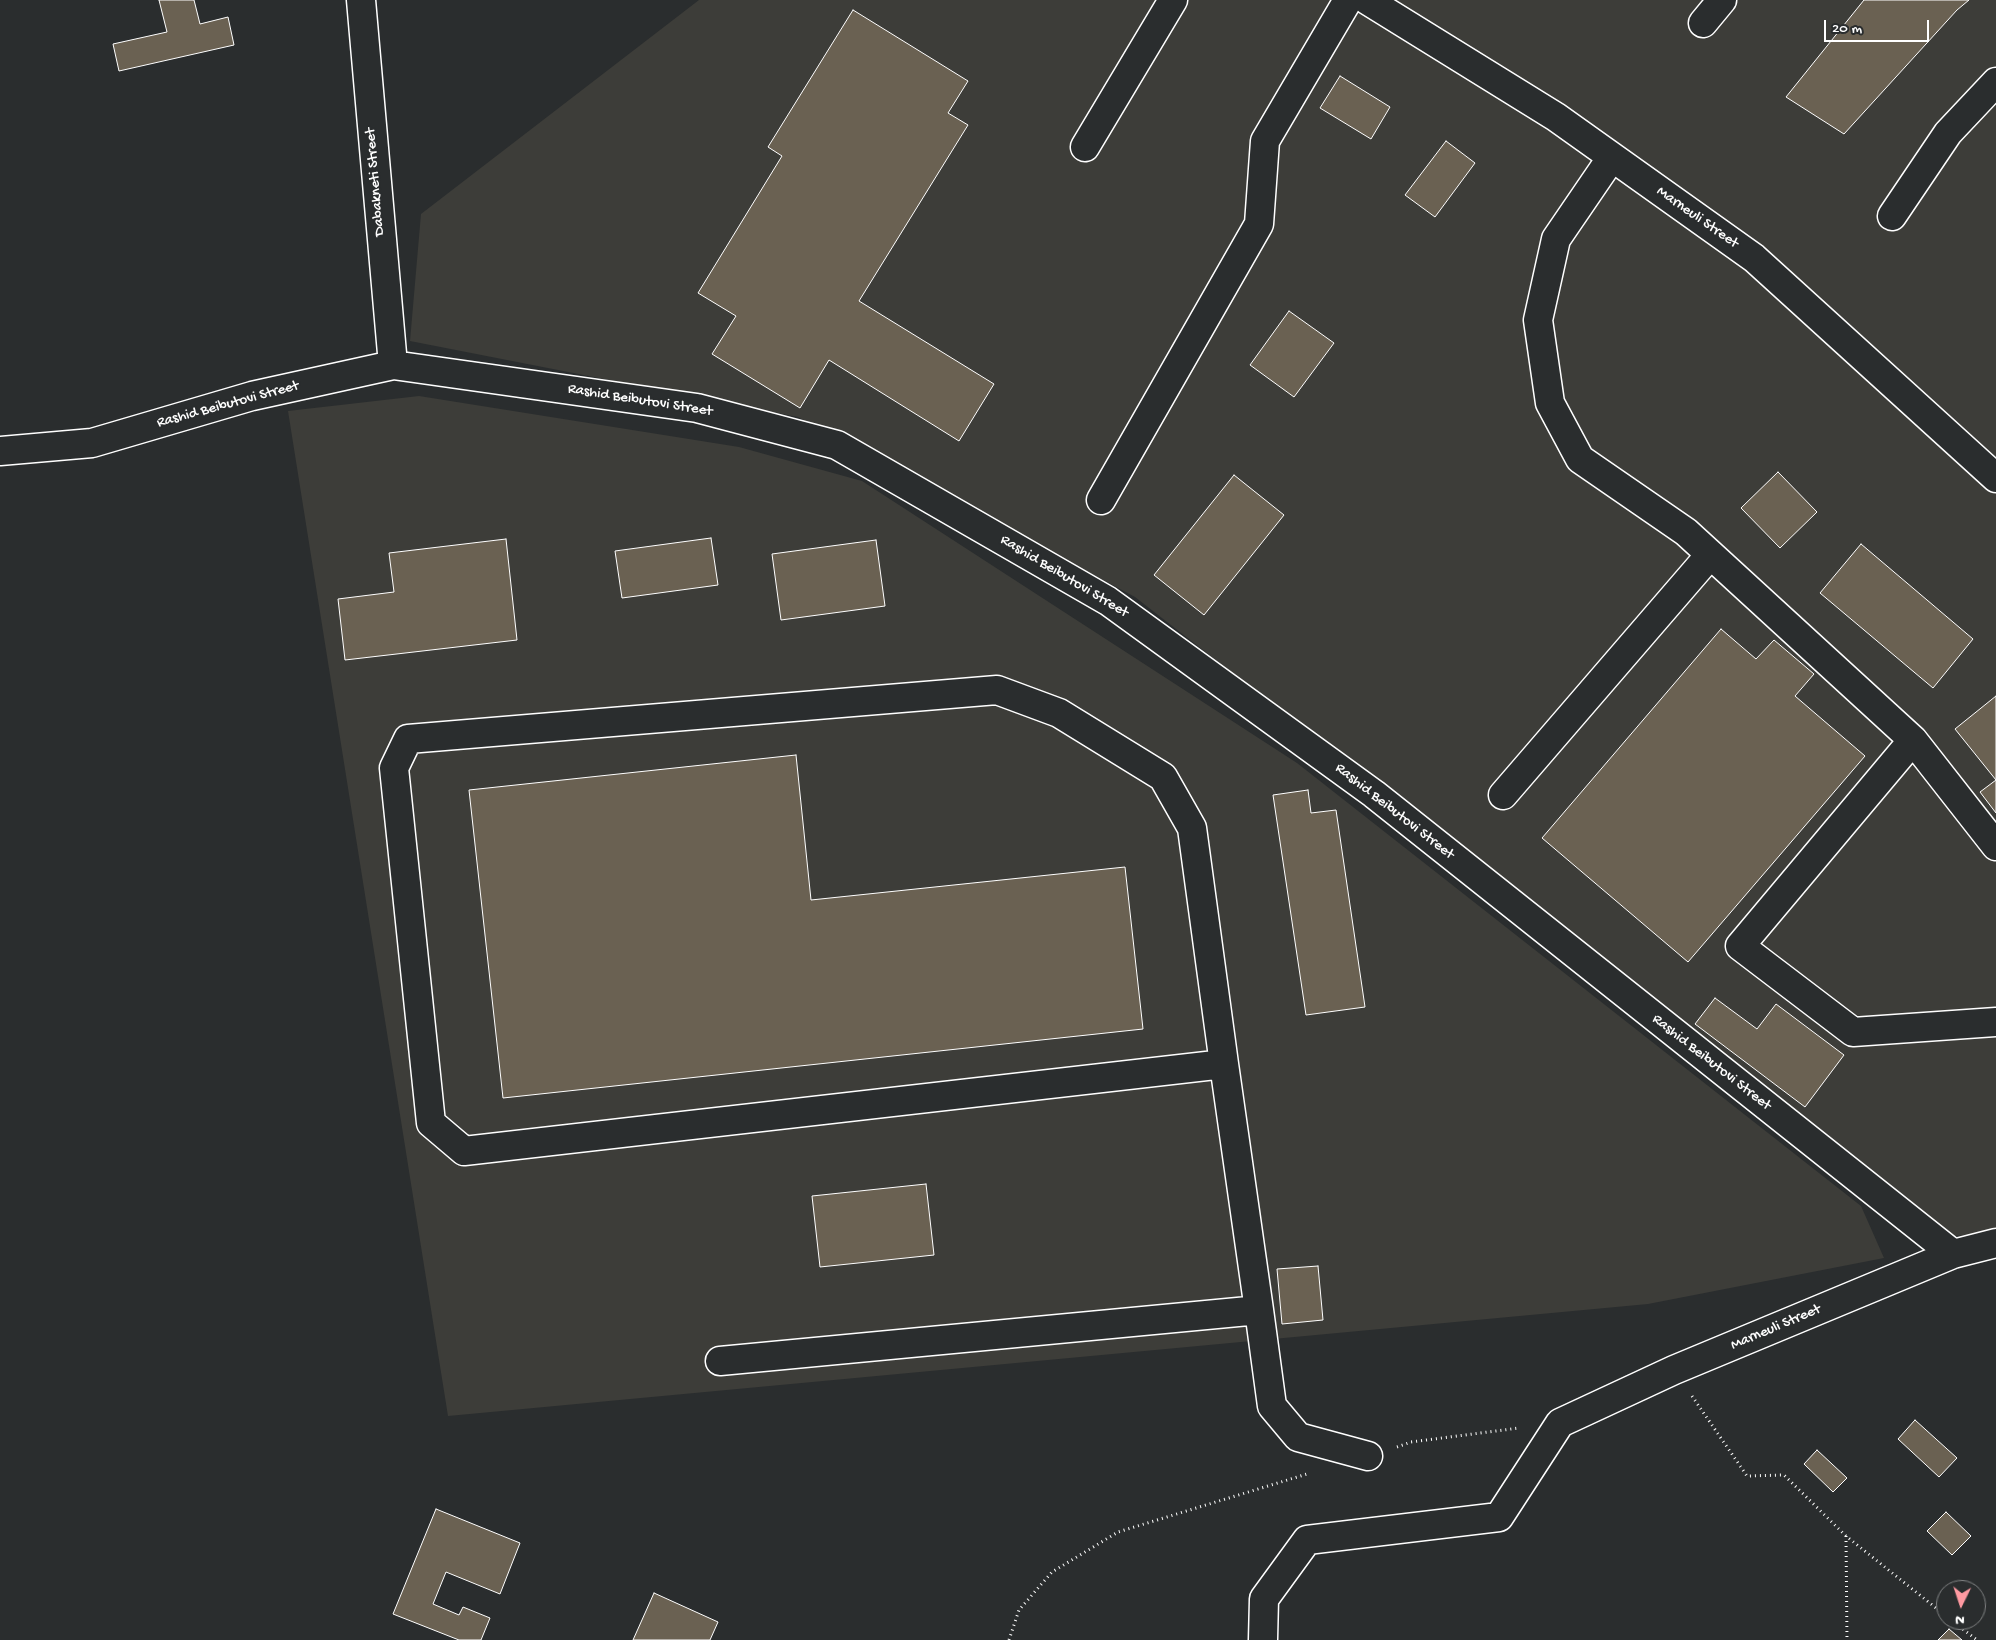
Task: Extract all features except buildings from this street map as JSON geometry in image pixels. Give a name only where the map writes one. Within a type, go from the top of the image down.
[{"type":"street","name":"Dabakneti Street","points":[[361,0],[393,364]]},
{"type":"street","points":[[1085,147],[1173,0]]},
{"type":"street","points":[[1101,500],[1259,224],[1265,141],[1348,0]]},
{"type":"street","name":"Marneuli Street","points":[[1366,0],[1556,117],[1754,258],[1996,478]]},
{"type":"street","points":[[1703,23],[1722,0]]},
{"type":"street","points":[[1892,216],[1948,133],[1996,82]]},
{"type":"street","points":[[1612,157],[1556,239],[1538,320],[1550,403],[1580,459],[1686,532],[1913,740],[1996,846]]},
{"type":"street","name":"Rashid Beibutovi Street","points":[[0,451],[92,443],[252,396],[393,364],[697,408],[837,445],[1108,601],[1374,794],[1953,1254]]},
{"type":"street","points":[[1503,795],[1710,555]]},
{"type":"street","points":[[1224,1064],[464,1151],[431,1123],[394,768],[408,739],[997,690],[1059,713],[1164,777],[1192,828],[1272,1406],[1298,1437],[1368,1456]]},
{"type":"street","points":[[1913,740],[1740,946],[1853,1032],[1996,1022]]},
{"type":"street","name":"Marneuli Street","points":[[1560,1423],[1674,1370],[1953,1254],[1996,1242]]},
{"type":"street","points":[[720,1361],[1259,1310]]},
{"type":"street","points":[[1263,1640],[1264,1599],[1307,1540],[1499,1517],[1560,1423]]},
{"type":"path","points":[[1674,1370],[1747,1476],[1784,1475],[1846,1536],[1936,1608]]},
{"type":"path","points":[[1368,1456],[1412,1442],[1560,1423]]},
{"type":"path","points":[[1009,1640],[1019,1610],[1052,1572],[1118,1532],[1313,1473]]},
{"type":"path","points":[[1846,1536],[1847,1640]]},
{"type":"path","points":[[1964,1630],[1977,1640]]},
{"type":"shaded area","points":[[699,0],[1996,0],[1996,1232],[1954,1236],[1135,597],[798,417],[410,341],[421,214]]},
{"type":"shaded area","points":[[419,396],[739,447],[862,481],[1297,763],[1861,1206],[1884,1258],[1648,1304],[448,1416],[288,411]]}]
